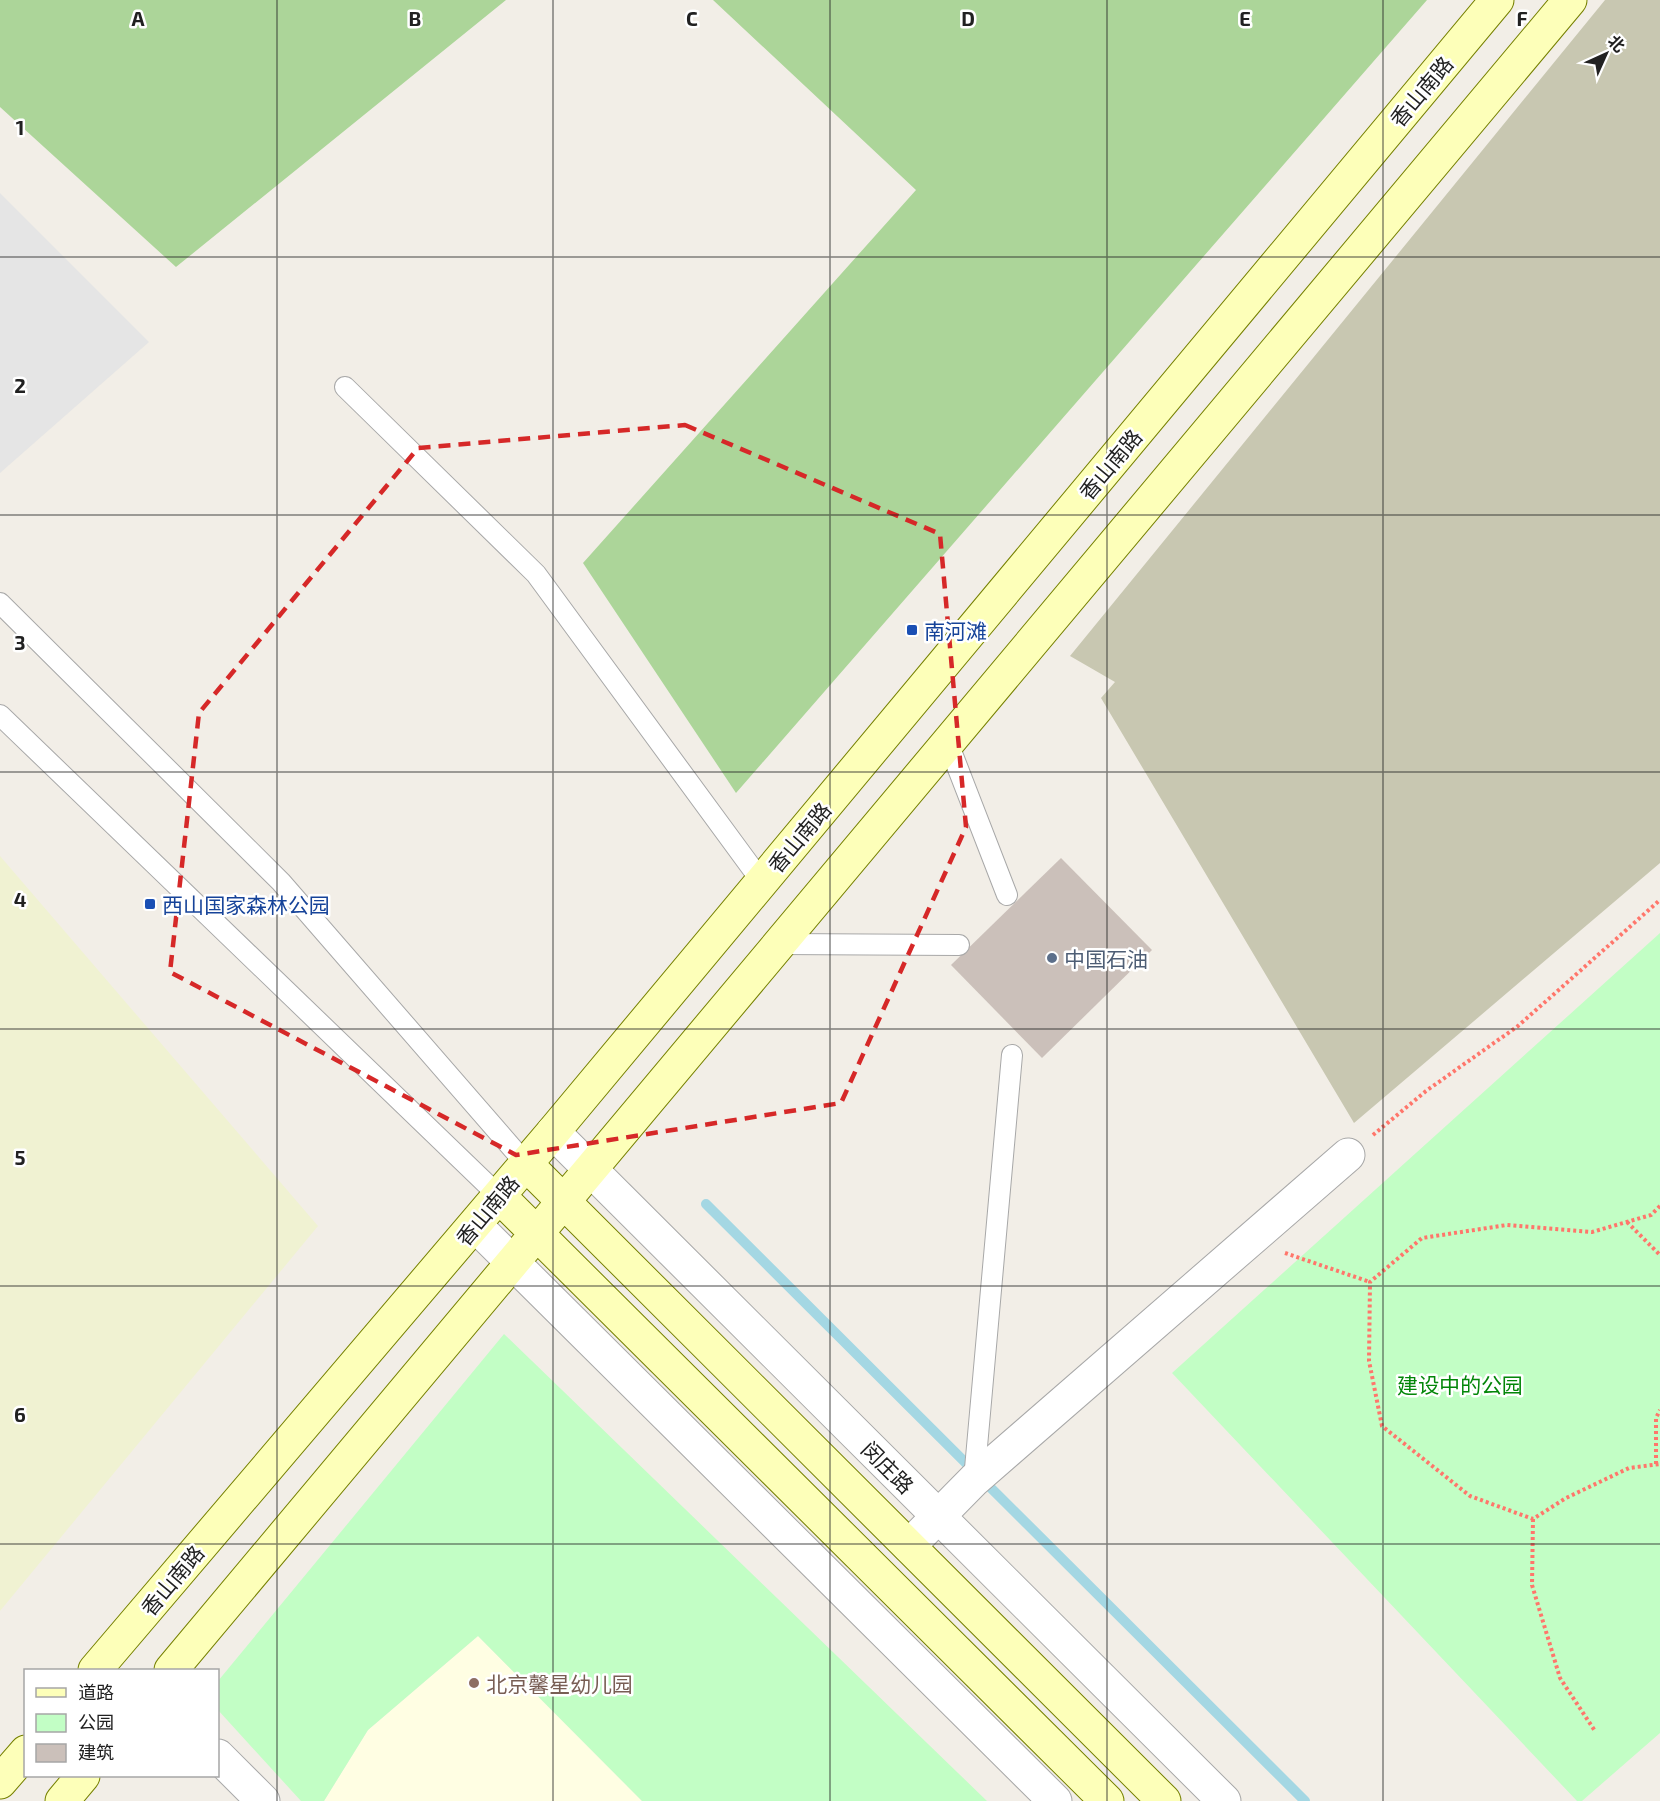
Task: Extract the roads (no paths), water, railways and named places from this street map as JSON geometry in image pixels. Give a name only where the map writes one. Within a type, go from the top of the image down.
[{"type":"main road","name":"香山南路","points":[[97,1669],[475,1225],[1497,0]]},
{"type":"main road","points":[[173,1669],[1570,0]]},
{"type":"main road","name":"闵庄路","points":[[526,1164],[1164,1801]]},
{"type":"main road","points":[[499,1196],[1107,1801]]},
{"type":"main road","points":[[0,1782],[24,1754]]},
{"type":"main road","points":[[62,1801],[82,1777]]},
{"type":"street","name":"闵庄路","points":[[553,1132],[1224,1801]]},
{"type":"street","points":[[909,1546],[974,1480],[1348,1155]]},
{"type":"street","points":[[475,1225],[1055,1801]]},
{"type":"street","points":[[219,1757],[263,1801]]},
{"type":"lane","points":[[345,387],[536,574],[762,882]]},
{"type":"lane","points":[[0,603],[281,882],[526,1164]]},
{"type":"lane","points":[[0,715],[499,1196]]},
{"type":"lane","points":[[948,743],[1007,895]]},
{"type":"lane","points":[[779,944],[959,945]]},
{"type":"lane","points":[[974,1480],[1012,1055]]},
{"type":"waterway","points":[[706,1204],[1305,1801]]},
{"type":"place","name":"南河滩","points":[[912,630]]},
{"type":"place","name":"西山国家森林公园","points":[[150,904]]},
{"type":"place","name":"中国石油","points":[[1052,958]]},
{"type":"place","name":"北京馨星幼儿园","points":[[474,1683]]},
{"type":"park label","name":"建设中的公园","points":[[1460,1384]]}]
